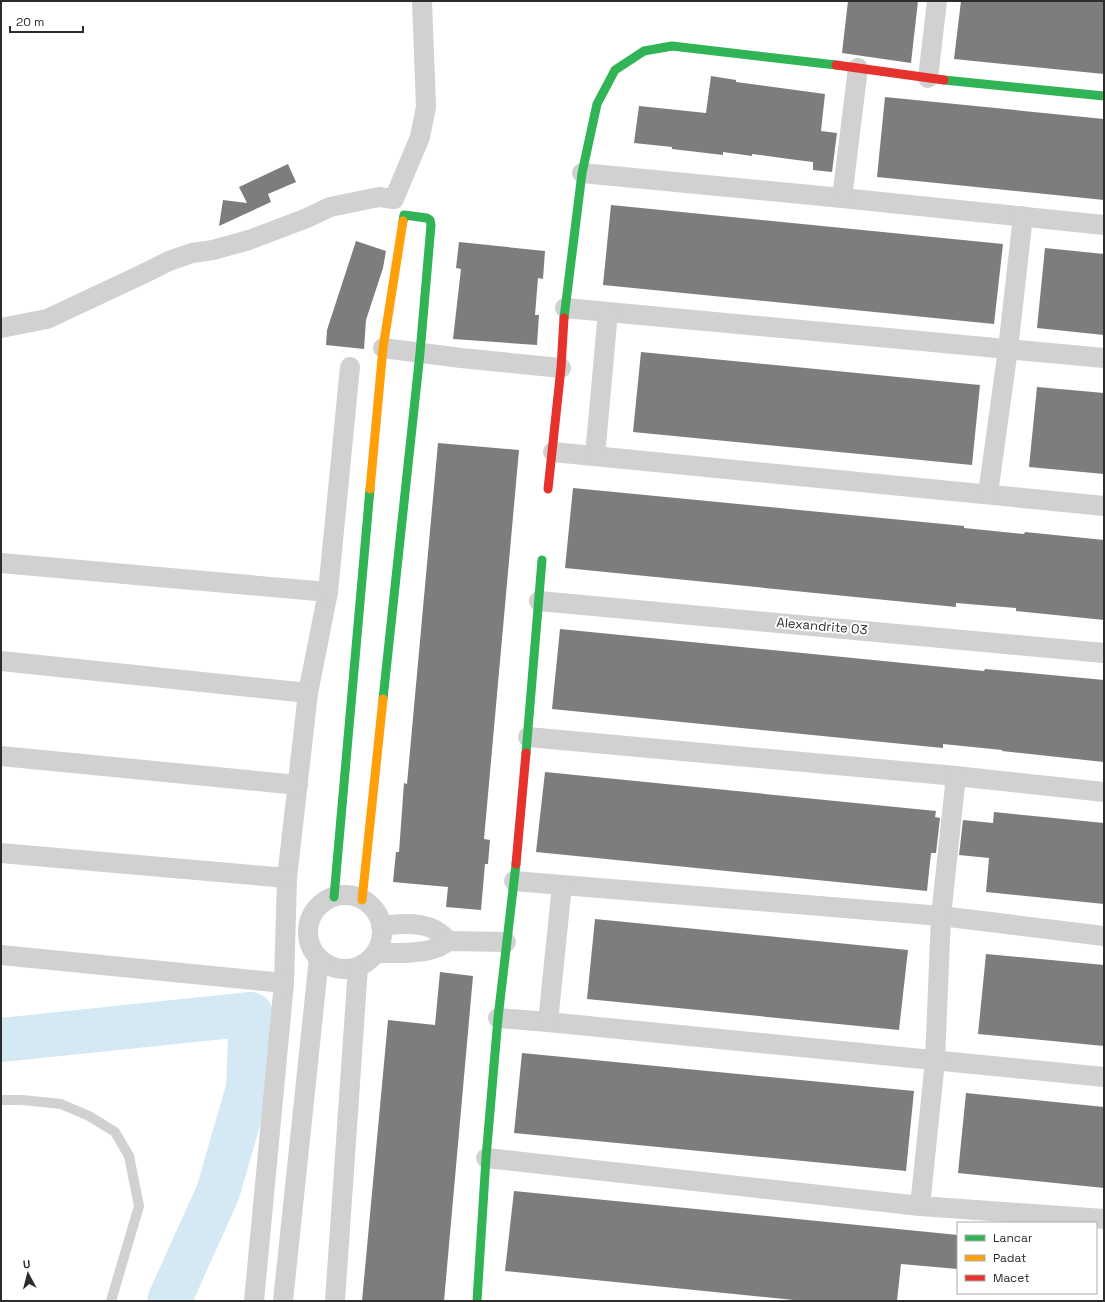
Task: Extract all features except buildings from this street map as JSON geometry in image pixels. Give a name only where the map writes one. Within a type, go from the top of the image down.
[{"type":"street","points":[[394,198],[420,137],[426,107],[422,1]]},
{"type":"street","points":[[928,78],[937,1]]},
{"type":"street","points":[[548,489],[561,368],[565,308],[582,173],[597,104],[615,70],[644,51],[672,46],[858,68],[928,78],[1104,96]]},
{"type":"street","points":[[842,198],[858,68]]},
{"type":"street","points":[[582,173],[1104,225]]},
{"type":"street","points":[[1,328],[48,319],[169,260],[192,253],[214,250],[249,240],[307,218],[330,207],[379,198],[394,198]]},
{"type":"street","points":[[334,897],[383,348],[404,216],[394,198]]},
{"type":"street","points":[[362,900],[420,352],[431,225],[430,220],[427,218],[404,216]]},
{"type":"street","points":[[988,494],[1008,349],[1024,216]]},
{"type":"street","points":[[565,308],[1104,358]]},
{"type":"street","points":[[595,456],[608,312]]},
{"type":"street","points":[[383,348],[461,358],[561,368]]},
{"type":"street","points":[[254,1301],[284,982],[286,878],[308,693],[328,592],[350,367]]},
{"type":"street","points":[[553,452],[1104,506]]},
{"type":"street","points":[[477,1301],[486,1158],[498,1018],[514,881],[528,737],[542,560]]},
{"type":"street","points":[[1,563],[328,592]]},
{"type":"street","name":"Alexandrite 03","points":[[539,601],[1104,653]]},
{"type":"street","points":[[1,661],[308,693]]},
{"type":"street","points":[[528,737],[956,776],[1104,792]]},
{"type":"street","points":[[1,756],[298,785]]},
{"type":"street","points":[[920,1206],[935,1061],[941,916],[956,776]]},
{"type":"street","points":[[1,853],[286,878]]},
{"type":"street","points":[[514,881],[941,916],[1104,936]]},
{"type":"street","points":[[548,1022],[562,885]]},
{"type":"street","points":[[344,895],[353,896],[371,906],[378,915],[381,926],[381,940],[375,953],[370,959],[358,967],[347,969],[337,968],[327,964],[319,958],[312,948],[308,936],[314,912],[323,903],[334,897],[344,895]]},
{"type":"street","points":[[381,926],[406,924],[432,928],[442,934],[449,941]]},
{"type":"street","points":[[375,953],[406,953],[426,951],[439,947],[449,941],[506,942]]},
{"type":"street","points":[[1,956],[284,982]]},
{"type":"street","points":[[283,1301],[319,958]]},
{"type":"street","points":[[335,1301],[358,967]]},
{"type":"street","points":[[498,1018],[1104,1077]]},
{"type":"street","points":[[486,1158],[920,1206],[1104,1219]]},
{"type":"lane","points":[[1,1100],[22,1100],[61,1104],[89,1116],[115,1132],[129,1156],[139,1206],[111,1301]]},
{"type":"waterway","points":[[1,1040],[251,1014],[248,1088],[218,1192],[169,1301]]},
{"type":"traffic: fast","points":[[564,318],[582,173],[597,104],[615,70],[644,51],[672,46],[836,65]]},
{"type":"traffic: fast","points":[[944,80],[1104,96]]},
{"type":"traffic: fast","points":[[383,699],[420,353],[431,225],[430,220],[427,218],[404,215],[403,221]]},
{"type":"traffic: fast","points":[[334,897],[370,489]]},
{"type":"traffic: fast","points":[[526,753],[542,560]]},
{"type":"traffic: fast","points":[[477,1301],[486,1158],[498,1018],[516,864]]},
{"type":"traffic: slow","points":[[370,489],[383,348],[403,221]]},
{"type":"traffic: slow","points":[[362,900],[383,699]]},
{"type":"traffic: jam","points":[[836,65],[944,80]]},
{"type":"traffic: jam","points":[[548,489],[561,368],[564,318]]},
{"type":"traffic: jam","points":[[516,864],[526,753]]}]
